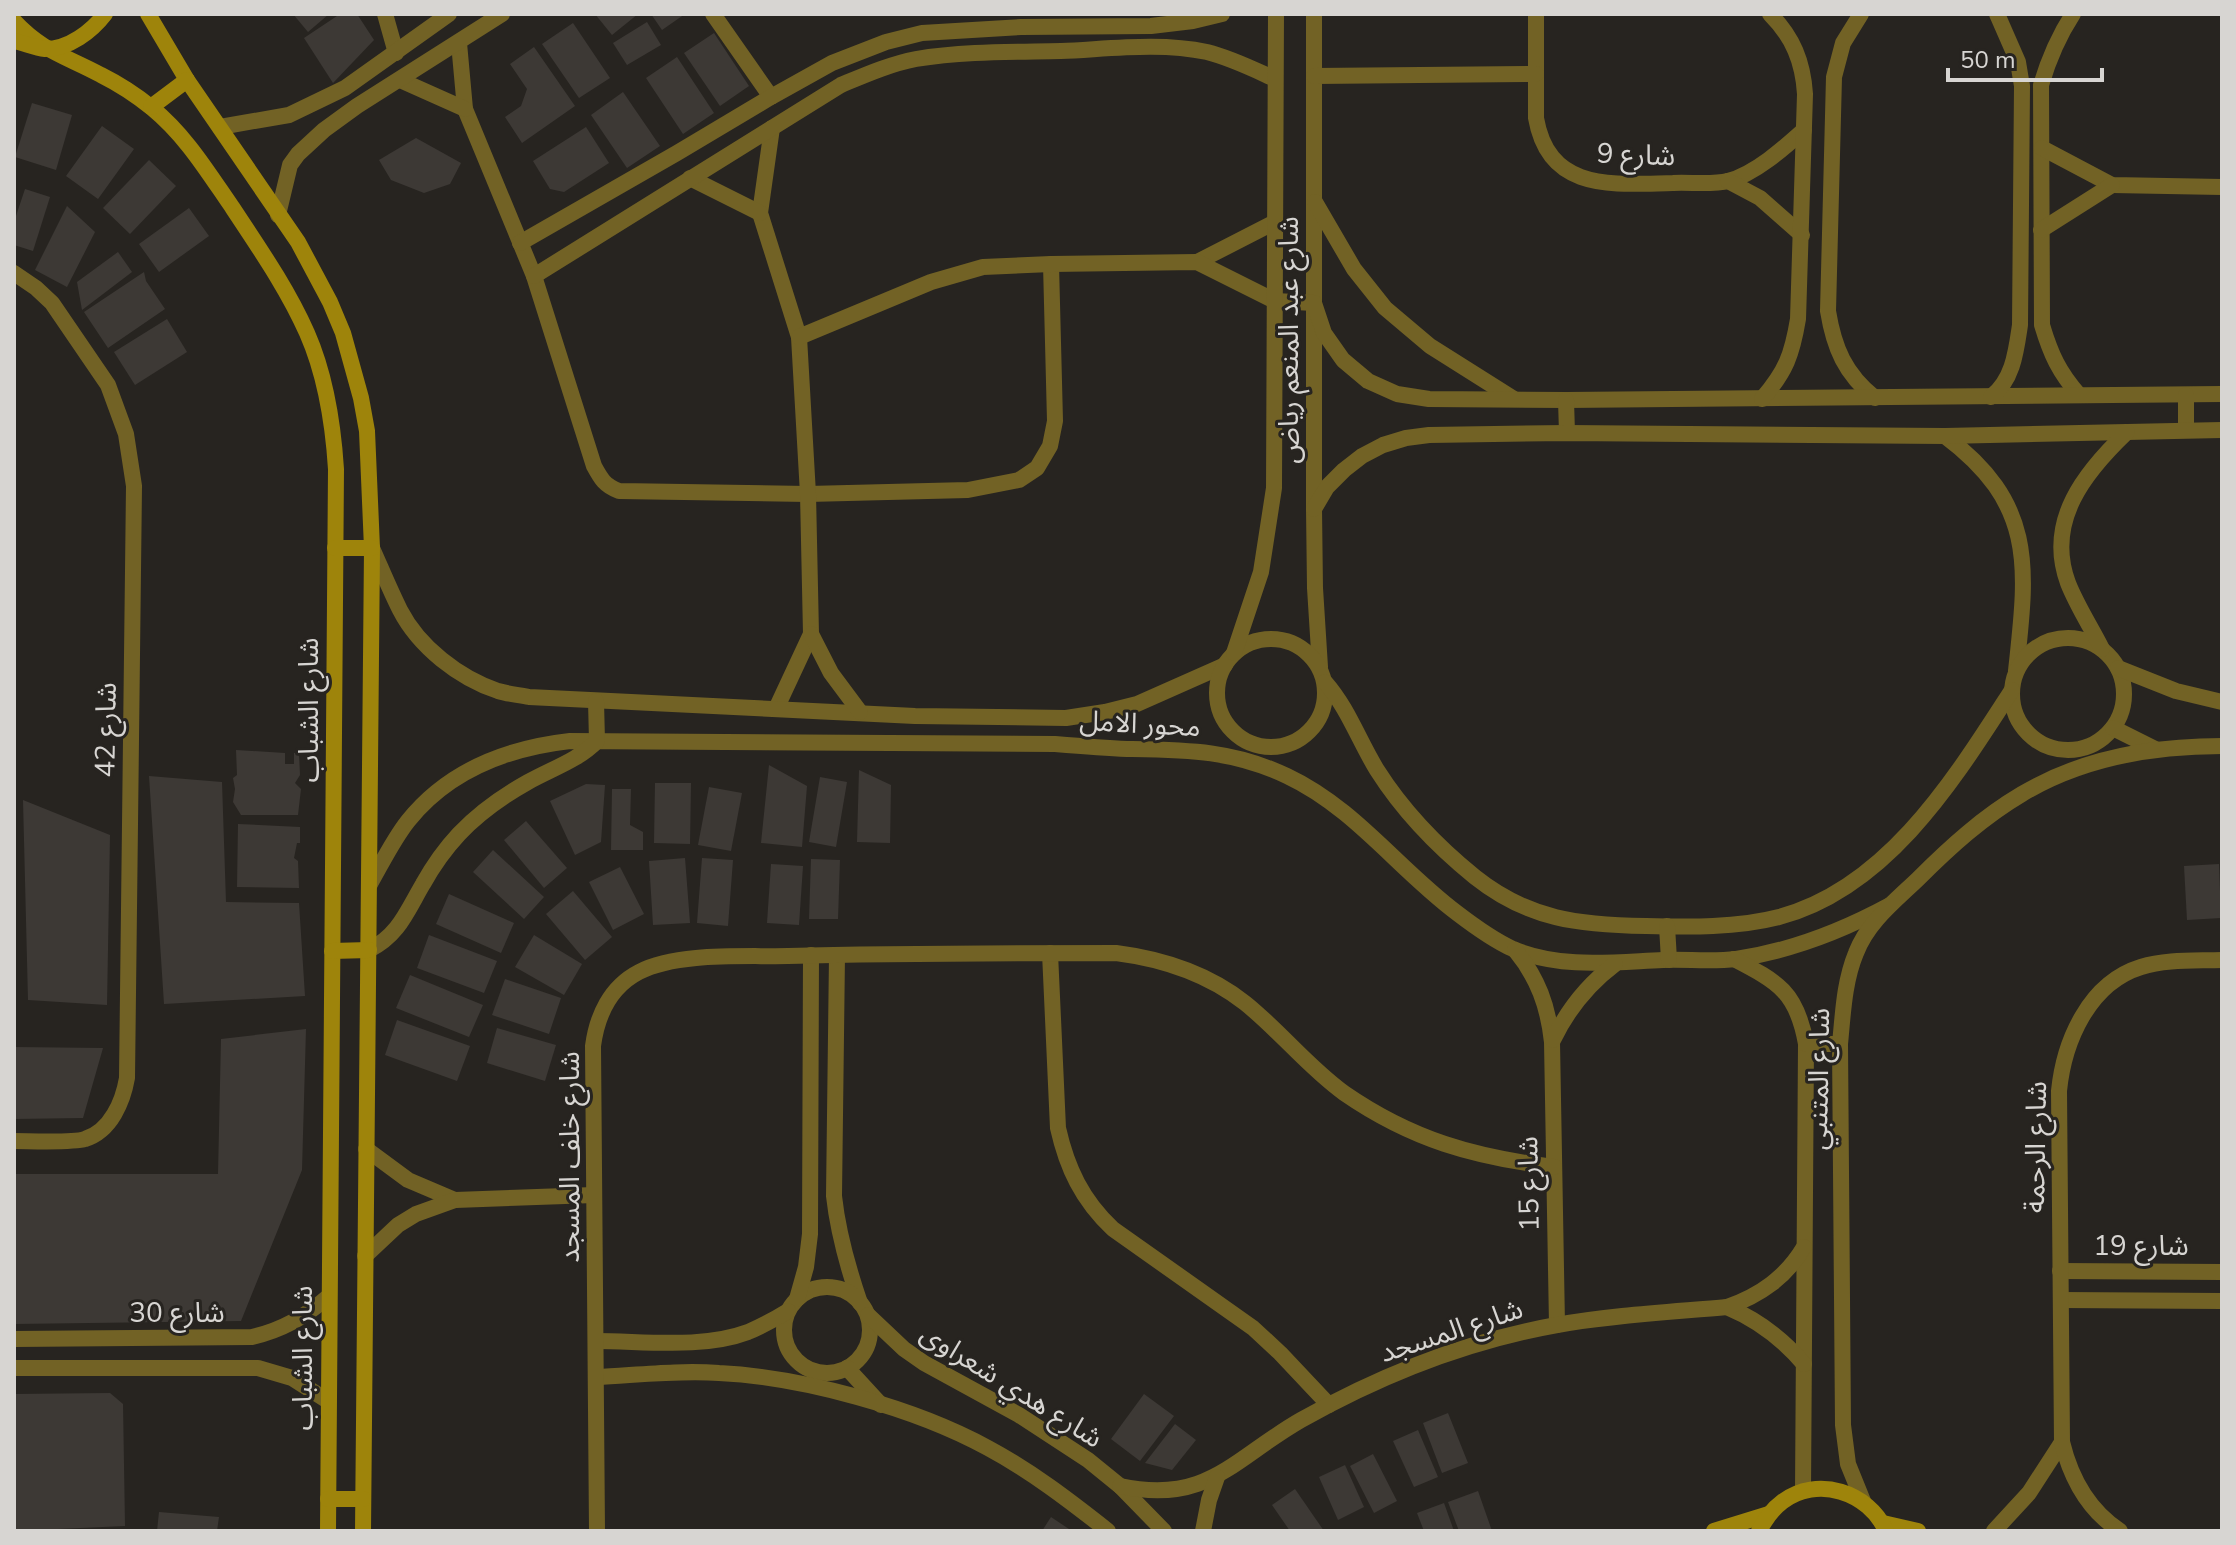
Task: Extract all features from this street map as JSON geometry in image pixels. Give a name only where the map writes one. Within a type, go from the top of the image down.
[{"type":"street","points":[[14,41],[46,49],[74,41],[105,14]]},
{"type":"street","points":[[148,14],[187,80],[315,271],[339,322],[354,365],[367,431],[372,548],[363,1531]]},
{"type":"street","points":[[385,14],[396,53]]},
{"type":"street","points":[[278,215],[290,165],[324,130],[502,14]]},
{"type":"street","points":[[713,14],[771,97]]},
{"type":"street","points":[[520,243],[832,63],[886,42],[922,33],[1024,21],[1087,20],[1151,26],[1222,14]]},
{"type":"street","name":"شارع عبد المنعم رياض","points":[[1230,659],[1261,572],[1271,516],[1275,464],[1276,14]]},
{"type":"street","name":"شارع عبد المنعم رياض","points":[[1314,14],[1314,509],[1315,588],[1322,674]]},
{"type":"street","name":"شارع 9","points":[[1536,14],[1538,134],[1556,161],[1583,179],[1615,184],[1728,181],[1768,160],[1804,130]]},
{"type":"street","points":[[1762,399],[1781,378],[1797,329],[1805,94],[1796,50],[1789,36],[1770,14]]},
{"type":"street","points":[[1861,14],[1840,51],[1834,77],[1828,299],[1831,327],[1841,357],[1857,384],[1875,398]]},
{"type":"street","points":[[1991,397],[2001,389],[2009,374],[2016,355],[2020,325],[2022,86],[2018,62],[1997,14]]},
{"type":"street","points":[[2073,14],[2058,38],[2041,85],[2042,325],[2051,355],[2062,376],[2079,395]]},
{"type":"street","points":[[220,127],[289,115],[345,88],[444,15]]},
{"type":"street","name":"شارع الشباب","points":[[14,21],[46,49],[112,80],[151,107],[189,144],[275,272],[307,334],[319,366],[334,434],[328,1531]]},
{"type":"street","points":[[1150,47],[1151,26]]},
{"type":"street","points":[[459,43],[465,109],[534,276],[594,466],[600,479],[619,491],[808,494],[968,490],[1019,480],[1037,468],[1050,446],[1055,421],[1051,264]]},
{"type":"street","points":[[534,276],[841,85],[915,60],[976,54],[1184,48],[1210,53],[1275,79]]},
{"type":"street","points":[[832,63],[841,85]]},
{"type":"street","points":[[1314,76],[1536,74]]},
{"type":"street","points":[[151,107],[187,80]]},
{"type":"street","points":[[400,80],[465,109]]},
{"type":"street","points":[[2022,86],[2041,85]]},
{"type":"street","points":[[345,88],[357,106]]},
{"type":"street","points":[[1805,94],[1833,96]]},
{"type":"street","points":[[772,128],[760,213],[799,337],[808,494],[811,634],[831,673],[860,712]]},
{"type":"street","points":[[2042,148],[2112,185],[2222,187]]},
{"type":"street","points":[[690,178],[760,213]]},
{"type":"street","points":[[1728,181],[1767,204],[1802,235]]},
{"type":"street","points":[[2041,230],[2112,185]]},
{"type":"street","points":[[1314,200],[1354,269],[1385,308],[1430,346],[1515,399]]},
{"type":"street","points":[[799,337],[944,278],[983,267],[1197,262],[1275,222]]},
{"type":"street","points":[[1197,262],[1275,301],[1314,303],[1324,333],[1343,360],[1368,381],[1397,394],[1429,399],[2222,394]]},
{"type":"street","name":"شارع 42","points":[[14,273],[52,303],[108,385],[126,434],[134,486],[127,1078],[119,1108],[99,1132],[85,1140],[14,1141]]},
{"type":"street","points":[[1800,298],[1828,299]]},
{"type":"street","points":[[2020,325],[2042,325]]},
{"type":"street","points":[[2186,395],[2186,429]]},
{"type":"street","points":[[1566,400],[1567,433]]},
{"type":"street","points":[[1314,509],[1327,487],[1344,470],[1373,451],[1406,438],[1429,435],[1945,436],[2222,430]]},
{"type":"street","points":[[1945,436],[1992,479],[2005,498],[2020,542],[2022,604],[2013,706],[2019,721],[2035,739],[2056,749],[2072,750],[2102,740],[2113,728],[2121,714],[2124,683],[2118,668],[2102,649],[2068,581],[2062,540],[2065,519],[2081,482],[2127,432]]},
{"type":"street","points":[[335,548],[372,548]]},
{"type":"street","name":"محور الامل","points":[[372,548],[401,613],[420,639],[449,666],[499,692],[529,697],[915,716],[1066,718],[1137,704],[1230,659]]},
{"type":"street","points":[[776,709],[811,634]]},
{"type":"street","points":[[1288,777],[1262,747],[1240,738],[1228,727],[1220,712],[1217,696],[1218,680],[1230,659],[1248,643],[1264,639],[1281,639],[1310,653],[1392,793],[1427,833],[1477,879],[1502,896],[1558,919],[1588,924],[1667,926],[1753,922],[1777,918],[1824,900],[1866,872],[1928,810],[1970,756],[2014,683],[2023,661],[2036,648],[2052,640],[2069,638],[2086,641],[2102,649]]},
{"type":"street","points":[[2118,668],[2176,691],[2222,702]]},
{"type":"street","points":[[1225,754],[1286,746],[1301,739],[1313,728],[1324,706],[1326,698],[1322,674]]},
{"type":"street","points":[[332,951],[369,950],[397,930],[439,858],[481,814],[531,780],[579,757],[597,741],[596,701]]},
{"type":"street","points":[[2113,728],[2155,749]]},
{"type":"street","name":"محور الامل","points":[[370,884],[408,821],[426,802],[469,770],[492,759],[543,744],[570,741],[1055,744],[1225,754],[1288,777],[1346,812],[1475,927],[1513,949],[1550,959],[1615,964],[1734,959],[1810,941],[1890,905]]},
{"type":"street","name":"شارع المتنبي","points":[[1863,1501],[1848,1464],[1843,1425],[1840,1044],[1852,965],[1870,926],[1966,834],[2023,793],[2098,762],[2155,749],[2222,746]]},
{"type":"street","points":[[2043,783],[2056,749]]},
{"type":"street","points":[[1667,926],[1669,960]]},
{"type":"street","name":"شارع 15","points":[[1513,949],[1527,965],[1545,1001],[1552,1042],[1557,1325]]},
{"type":"street","points":[[1050,953],[1058,1128],[1063,1152],[1084,1197],[1113,1229],[1253,1328],[1289,1361],[1329,1405]]},
{"type":"street","name":"شارع خلف المسجد","points":[[597,1531],[593,1046],[601,1013],[610,997],[636,973],[653,966],[689,959],[811,955],[1116,953],[1141,956],[1190,971],[1244,1002],[1341,1091],[1398,1126],[1481,1156],[1554,1167]]},
{"type":"street","points":[[596,1341],[714,1340],[748,1332],[793,1305],[807,1292],[830,1287],[852,1294],[864,1309],[870,1327],[864,1351],[847,1368],[824,1373],[799,1363],[785,1339],[784,1325],[793,1305],[806,1267],[810,1234],[811,955]]},
{"type":"street","name":"شارع هدي شعراوى","points":[[837,955],[834,1196],[840,1238],[864,1309],[904,1349],[924,1363],[1031,1422],[1088,1460],[1120,1486],[1164,1531]]},
{"type":"street","name":"شارع المتنبي","points":[[1734,959],[1762,973],[1786,992],[1799,1017],[1806,1044],[1803,1491]]},
{"type":"street","name":"شارع الرحمة","points":[[2120,1531],[2084,1497],[2070,1470],[2062,1442],[2061,1071],[2073,1033],[2095,999],[2123,974],[2156,963],[2222,960]]},
{"type":"street","points":[[1552,1042],[1578,999],[1615,964]]},
{"type":"street","points":[[1806,1044],[1840,1044]]},
{"type":"street","points":[[366,1149],[408,1180],[455,1200]]},
{"type":"street","points":[[365,1256],[407,1220],[455,1200],[594,1195]]},
{"type":"street","name":"شارع المسجد","points":[[1120,1486],[1154,1492],[1170,1491],[1217,1477],[1263,1444],[1368,1385],[1442,1355],[1482,1343],[1557,1325],[1603,1318],[1727,1307],[1754,1297],[1777,1280],[1804,1247]]},
{"type":"street","name":"شارع 19","points":[[2060,1271],[2222,1272]]},
{"type":"street","name":"شارع 30","points":[[14,1339],[252,1337],[269,1333],[301,1318],[329,1296]]},
{"type":"street","name":"شارع 19","points":[[2061,1300],[2222,1301]]},
{"type":"street","points":[[1727,1307],[1745,1314],[1777,1336],[1804,1364]]},
{"type":"street","points":[[206,1338],[206,1367]]},
{"type":"street","name":"شارع 30","points":[[14,1368],[249,1367],[275,1372],[311,1388],[328,1401]]},
{"type":"street","points":[[847,1368],[881,1405]]},
{"type":"street","points":[[789,1382],[812,1370]]},
{"type":"street","points":[[597,1377],[716,1372],[753,1375],[881,1405],[935,1423],[987,1447],[1036,1476],[1108,1531]]},
{"type":"street","points":[[1994,1531],[2029,1493],[2062,1442]]},
{"type":"street","points":[[1203,1531],[1217,1477]]},
{"type":"street","points":[[1759,1531],[1769,1514],[1784,1500],[1803,1491],[1824,1489],[1844,1492],[1863,1501],[1884,1527],[1918,1531]]},
{"type":"street","points":[[328,1499],[363,1499]]},
{"type":"street","points":[[1714,1531],[1769,1514]]},
{"type":"building","points":[[293,14],[329,14],[308,32]]},
{"type":"building","points":[[340,14],[357,14],[374,40],[333,83],[304,38]]},
{"type":"building","points":[[595,14],[638,14],[612,35]]},
{"type":"building","points":[[651,14],[685,14],[662,30]]},
{"type":"building","points":[[647,22],[661,45],[627,65],[613,43]]},
{"type":"building","points":[[573,23],[610,78],[579,98],[542,44]]},
{"type":"building","points":[[714,33],[749,86],[720,106],[684,53]]},
{"type":"building","points":[[534,47],[575,106],[522,143],[505,117],[521,106],[527,89],[510,64]]},
{"type":"building","points":[[677,57],[714,113],[683,134],[646,78]]},
{"type":"building","points":[[623,92],[660,146],[627,168],[591,115]]},
{"type":"building","points":[[32,103],[72,115],[56,170],[15,157]]},
{"type":"building","points":[[102,126],[134,149],[98,199],[66,176]]},
{"type":"building","points":[[586,127],[609,163],[564,192],[550,189],[533,161]]},
{"type":"building","points":[[416,138],[461,163],[450,184],[424,193],[391,180],[379,160]]},
{"type":"building","points":[[149,160],[176,186],[130,234],[103,208]]},
{"type":"building","points":[[25,189],[50,197],[33,251],[14,245],[14,222]]},
{"type":"building","points":[[67,206],[95,232],[67,287],[35,270]]},
{"type":"building","points":[[189,208],[209,236],[159,272],[139,244]]},
{"type":"building","points":[[118,252],[132,272],[82,310],[77,282]]},
{"type":"building","points":[[144,272],[146,281],[165,309],[108,348],[84,312]]},
{"type":"building","points":[[167,319],[187,352],[135,385],[114,352]]},
{"type":"building","points":[[236,750],[285,753],[285,764],[294,764],[294,753],[299,753],[300,775],[295,783],[301,789],[298,815],[241,815],[233,802],[233,778],[237,775]]},
{"type":"building","points":[[769,765],[807,786],[802,847],[761,843]]},
{"type":"building","points":[[859,770],[891,785],[890,843],[857,842]]},
{"type":"building","points":[[149,776],[222,782],[226,902],[299,903],[305,996],[164,1004]]},
{"type":"building","points":[[820,777],[847,782],[836,847],[809,842]]},
{"type":"building","points":[[655,783],[691,783],[690,844],[654,843]]},
{"type":"building","points":[[586,784],[605,785],[601,842],[575,855],[550,801]]},
{"type":"building","points":[[709,787],[742,793],[731,851],[698,845]]},
{"type":"building","points":[[612,789],[631,789],[630,825],[643,832],[643,850],[611,850]]},
{"type":"building","points":[[23,800],[110,835],[107,1005],[28,1000]]},
{"type":"building","points":[[526,821],[567,868],[544,888],[504,840]]},
{"type":"building","points":[[238,824],[300,827],[300,843],[297,843],[294,858],[298,861],[299,888],[237,887]]},
{"type":"building","points":[[493,850],[544,897],[524,919],[473,872]]},
{"type":"building","points":[[685,858],[690,923],[653,925],[649,861]]},
{"type":"building","points":[[702,858],[733,860],[728,926],[697,923]]},
{"type":"building","points":[[811,859],[840,860],[838,919],[809,919]]},
{"type":"building","points":[[771,864],[803,866],[799,925],[767,923]]},
{"type":"building","points":[[2219,864],[2221,918],[2187,920],[2184,866]]},
{"type":"building","points":[[620,867],[644,914],[613,930],[589,882]]},
{"type":"building","points":[[573,891],[612,937],[585,960],[546,914]]},
{"type":"building","points":[[449,894],[514,923],[501,953],[436,924]]},
{"type":"building","points":[[429,935],[497,961],[484,993],[417,968]]},
{"type":"building","points":[[534,935],[582,964],[564,995],[515,967]]},
{"type":"building","points":[[410,975],[483,1005],[469,1037],[396,1008]]},
{"type":"building","points":[[505,979],[561,998],[549,1034],[492,1015]]},
{"type":"building","points":[[397,1020],[470,1046],[457,1081],[385,1055]]},
{"type":"building","points":[[497,1028],[556,1045],[545,1081],[487,1063]]},
{"type":"building","points":[[306,1029],[302,1170],[241,1321],[14,1324],[14,1174],[218,1174],[221,1039]]},
{"type":"building","points":[[14,1047],[103,1048],[83,1118],[14,1119]]},
{"type":"building","points":[[110,1393],[123,1404],[125,1526],[14,1531],[14,1394]]},
{"type":"building","points":[[1144,1394],[1174,1416],[1140,1461],[1111,1439]]},
{"type":"building","points":[[1448,1413],[1468,1463],[1442,1473],[1423,1423]]},
{"type":"building","points":[[1175,1424],[1196,1440],[1172,1470],[1145,1463]]},
{"type":"building","points":[[1418,1430],[1438,1477],[1414,1487],[1393,1441]]},
{"type":"building","points":[[1373,1454],[1397,1501],[1374,1513],[1350,1466]]},
{"type":"building","points":[[1345,1465],[1364,1507],[1338,1520],[1319,1477]]},
{"type":"building","points":[[1295,1489],[1324,1531],[1290,1531],[1272,1505]]},
{"type":"building","points":[[1478,1491],[1492,1531],[1459,1531],[1448,1502]]},
{"type":"building","points":[[1444,1503],[1454,1531],[1424,1531],[1417,1513]]},
{"type":"building","points":[[159,1512],[219,1517],[217,1531],[157,1531]]},
{"type":"building","points":[[1051,1517],[1072,1531],[1042,1531]]}]
